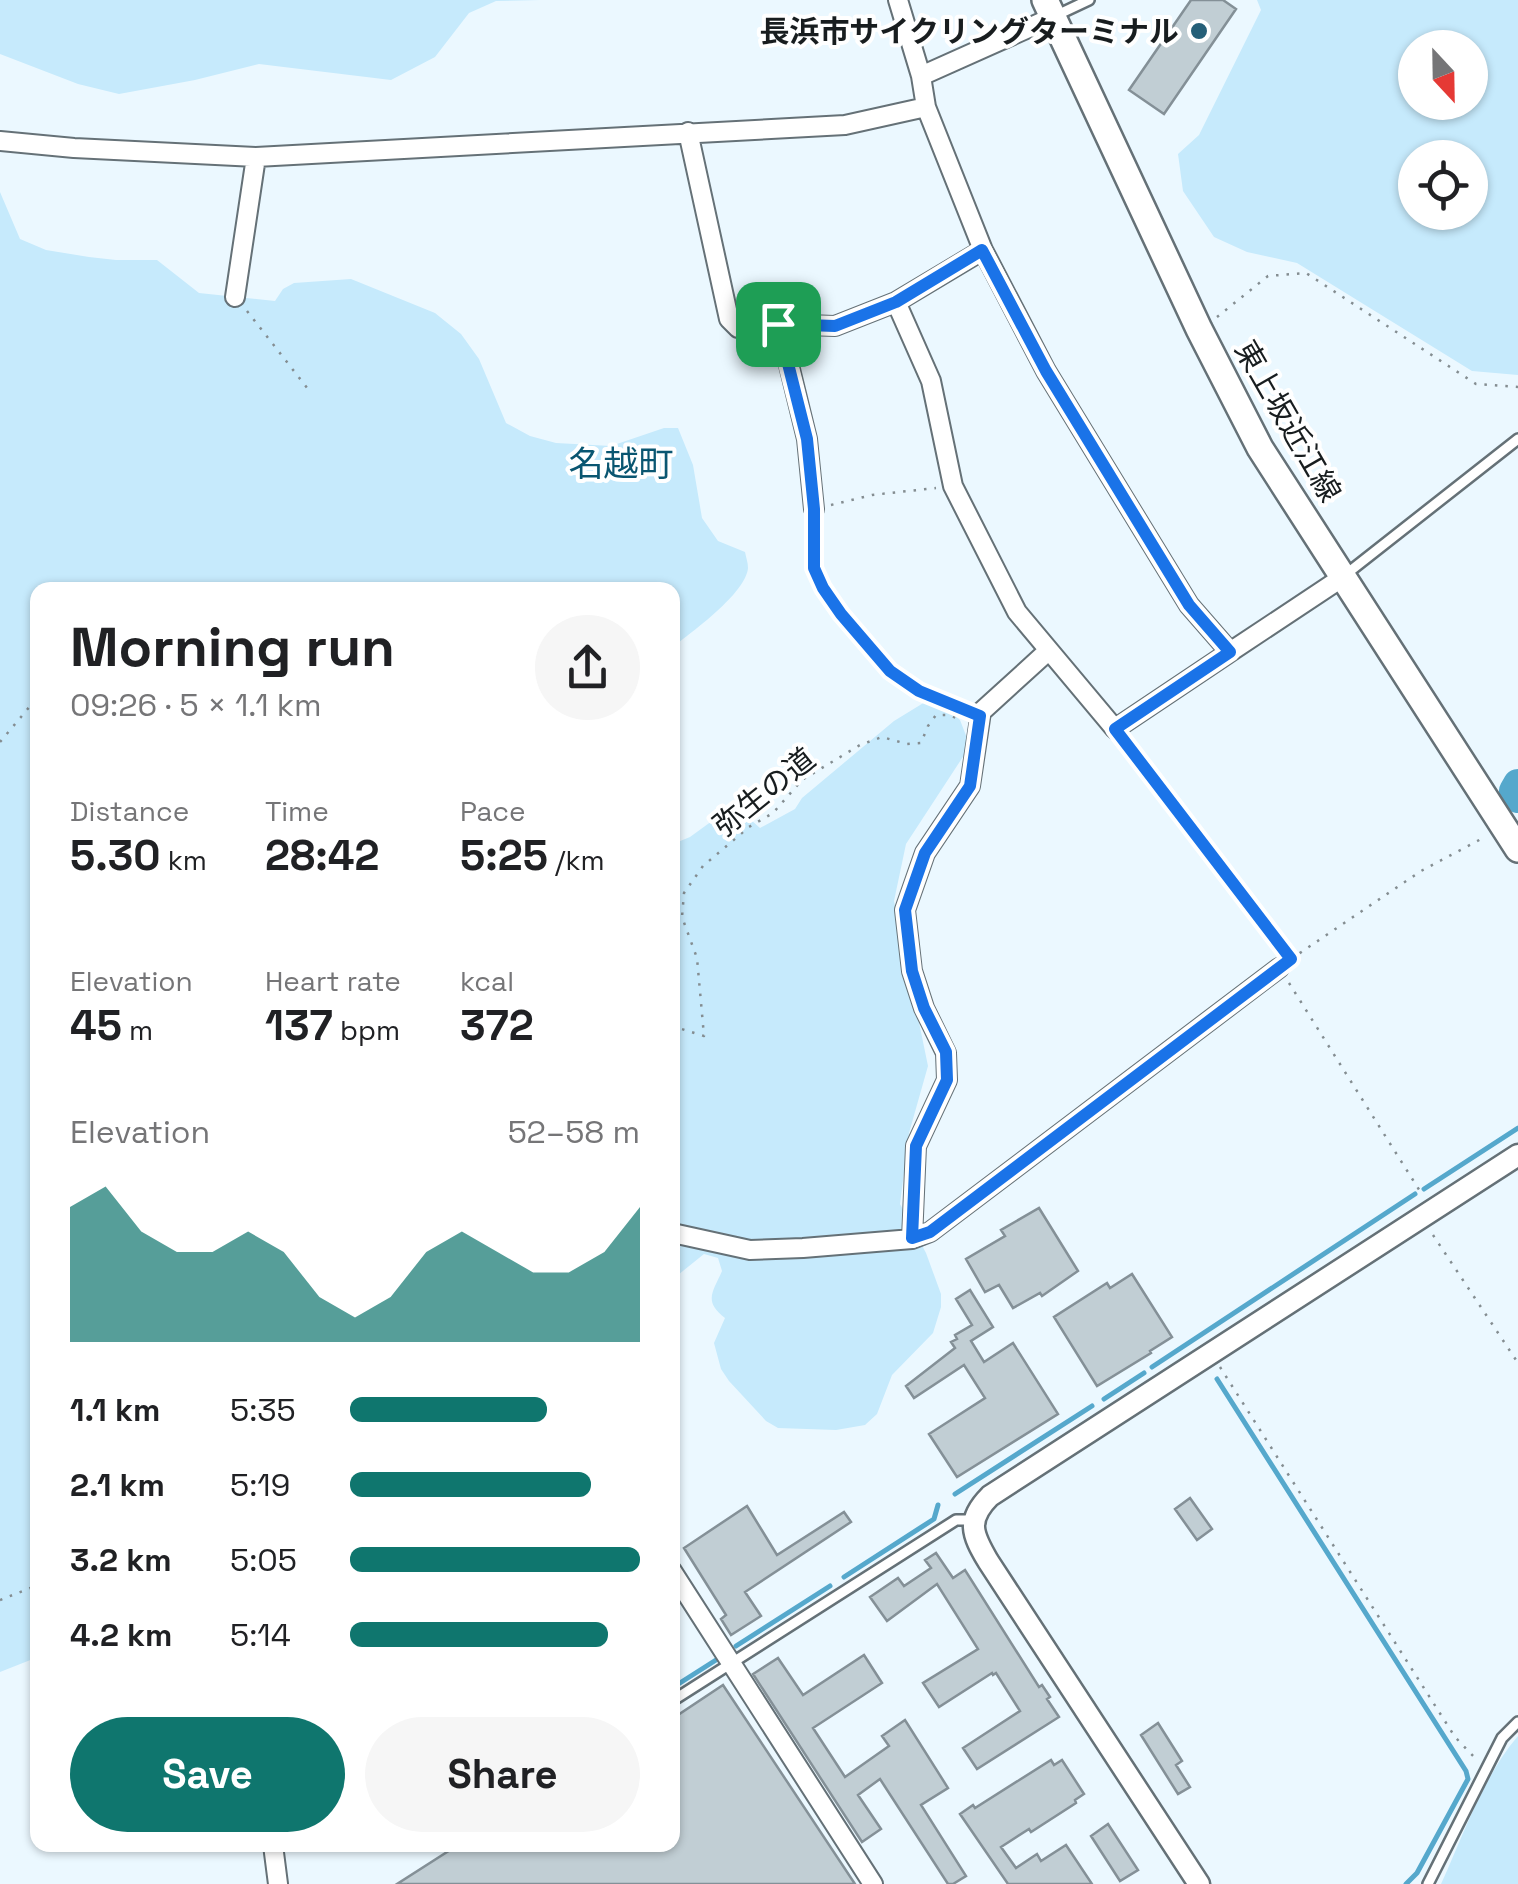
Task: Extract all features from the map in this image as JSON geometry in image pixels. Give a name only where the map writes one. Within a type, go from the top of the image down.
[{"type":"main road","name":"東上坂近江線","points":[[1049,9],[1199,329],[1260,448],[1514,828]]},
{"type":"street","points":[[898,0],[921,76],[926,107],[982,250],[1046,371],[1189,605],[1230,652]]},
{"type":"street","points":[[921,76],[1049,9]]},
{"type":"street","points":[[0,141],[256,157],[845,124],[926,107]]},
{"type":"street","points":[[688,132],[729,319],[738,328],[778,324],[835,326],[896,302],[982,250]]},
{"type":"street","points":[[236,297],[256,157]]},
{"type":"street","points":[[896,302],[931,381],[953,486],[1017,612],[1115,729],[1342,576]]},
{"type":"street","points":[[778,324],[807,439],[814,509]]},
{"type":"street","points":[[912,1238],[916,1146],[947,1080],[946,1052],[924,1008],[912,971],[905,910],[925,853],[970,786],[981,712],[1048,652]]},
{"type":"street","points":[[680,1235],[750,1250],[912,1238],[930,1232],[1279,968]]},
{"type":"street","points":[[1199,1884],[988,1561],[979,1546],[974,1520],[990,1496],[1518,1155]]},
{"type":"street","points":[[680,1582],[873,1884]]},
{"type":"street","points":[[274,1852],[278,1884]]},
{"type":"lane","points":[[1049,9],[1089,0]]},
{"type":"lane","points":[[1342,576],[1518,440]]},
{"type":"lane","points":[[680,1696],[956,1520],[974,1520]]},
{"type":"lane","points":[[1428,1884],[1502,1738],[1518,1722]]},
{"type":"path","points":[[1199,329],[1268,276],[1306,273],[1476,384],[1518,387]]},
{"type":"path","points":[[236,297],[308,389]]},
{"type":"path","points":[[953,486],[872,495],[814,509],[814,568],[841,614],[890,671],[919,691],[980,722]]},
{"type":"path","points":[[0,742],[30,707]]},
{"type":"path","name":"弥生の道","points":[[680,1028],[704,1036],[697,958],[682,918],[684,893],[703,866],[749,826],[773,813],[802,780],[860,746],[882,737],[908,744],[921,742],[936,714],[980,722]]},
{"type":"path","points":[[1115,729],[1291,959],[1421,871],[1514,828]]},
{"type":"path","points":[[1279,968],[1518,1363]]},
{"type":"path","points":[[1211,1354],[1455,1737],[1486,1770]]},
{"type":"path","points":[[0,1600],[30,1589]]},
{"type":"shaded area","points":[[0,0],[540,0],[496,1],[469,13],[435,57],[391,80],[259,64],[119,94],[78,84],[0,54]]},
{"type":"shaded area","points":[[1257,0],[1518,0],[1518,375],[1472,371],[1297,263],[1247,252],[1214,237],[1183,191],[1178,154],[1199,135],[1261,10]]},
{"type":"shaded area","points":[[0,192],[20,239],[46,250],[89,257],[157,260],[199,293],[275,301],[283,289],[294,283],[351,279],[435,313],[461,334],[479,359],[506,423],[530,436],[556,443],[611,446],[664,428],[678,428],[693,465],[702,518],[718,541],[745,552],[748,568],[728,600],[680,642],[680,582],[30,582],[30,1660],[0,1672]]},
{"type":"shaded area","points":[[925,702],[939,702],[960,720],[970,746],[906,844],[894,901],[928,1066],[909,1133],[900,1204],[926,1253],[941,1294],[941,1307],[933,1333],[892,1375],[877,1414],[865,1425],[836,1430],[778,1428],[766,1421],[721,1369],[714,1343],[725,1318],[712,1301],[722,1271],[718,1258],[704,1254],[680,1273],[680,841],[734,805],[760,828],[795,809],[802,798],[894,721]]},
{"type":"shaded area","points":[[1518,1736],[1518,1884],[1441,1884],[1484,1788]]},
{"type":"building","points":[[1191,0],[1223,0],[1236,9],[1164,114],[1129,90]]},
{"type":"building","points":[[1039,1208],[1078,1271],[1042,1296],[1040,1293],[1013,1308],[999,1285],[985,1292],[966,1259],[1005,1236],[1001,1230]]},
{"type":"building","points":[[1132,1274],[1172,1337],[1097,1386],[1054,1317],[1107,1283],[1110,1288]]},
{"type":"building","points":[[970,1290],[993,1327],[971,1341],[984,1362],[1013,1343],[1058,1414],[957,1477],[929,1434],[985,1398],[964,1365],[914,1398],[906,1386],[955,1348],[951,1342],[957,1339],[955,1335],[972,1325],[956,1299]]},
{"type":"building","points":[[1190,1498],[1212,1529],[1197,1540],[1175,1509]]},
{"type":"building","points":[[747,1506],[777,1555],[844,1512],[851,1522],[745,1592],[761,1616],[731,1635],[721,1619],[726,1615],[684,1548]]},
{"type":"building","points":[[936,1553],[953,1578],[965,1570],[1039,1687],[1042,1685],[1050,1697],[1047,1699],[1059,1717],[977,1769],[963,1748],[1020,1711],[996,1673],[939,1707],[923,1683],[978,1649],[937,1584],[887,1621],[870,1597],[898,1578],[904,1586],[931,1568],[925,1560]]},
{"type":"building","points":[[864,1655],[882,1683],[813,1728],[845,1777],[889,1746],[882,1736],[905,1720],[948,1788],[921,1805],[966,1876],[953,1884],[948,1884],[880,1779],[858,1795],[881,1829],[862,1842],[753,1674],[778,1658],[803,1695]]},
{"type":"building","points":[[723,1685],[855,1884],[397,1884],[447,1852],[680,1852],[680,1714]]},
{"type":"building","points":[[1158,1723],[1182,1761],[1176,1765],[1190,1787],[1178,1794],[1141,1735]]},
{"type":"building","points":[[1051,1760],[1054,1765],[1062,1760],[1084,1794],[1031,1832],[1029,1829],[1001,1847],[1016,1868],[1037,1854],[1041,1861],[1066,1845],[1092,1884],[1008,1884],[960,1814]]},
{"type":"building","points":[[1108,1824],[1138,1870],[1120,1881],[1091,1836]]},
{"type":"waterway","points":[[1518,784],[1514,791],[1518,798]]},
{"type":"waterway","points":[[1424,1189],[1518,1128]]},
{"type":"waterway","points":[[1152,1367],[1415,1194]]},
{"type":"waterway","points":[[1104,1399],[1144,1373]]},
{"type":"waterway","points":[[1217,1379],[1466,1771],[1468,1779],[1417,1873],[1406,1884]]},
{"type":"waterway","points":[[955,1494],[1092,1406]]},
{"type":"waterway","points":[[844,1577],[934,1519],[938,1505]]},
{"type":"waterway","points":[[736,1646],[830,1586]]},
{"type":"waterway","points":[[680,1683],[716,1660]]},
{"type":"place","name":"長浜市サイクリングターミナル","points":[[1199,31]]},
{"type":"district","name":"名越町","points":[[621,464]]},
{"type":"route","points":[[982,250],[1046,371],[1189,605],[1230,652],[1115,729],[1291,959],[930,1232],[912,1238],[916,1146],[947,1080],[946,1052],[924,1008],[912,971],[905,910],[925,853],[970,786],[980,716],[919,691],[890,671],[823,588],[814,568],[814,509],[807,439],[778,324],[835,326],[896,302],[982,250]]}]
